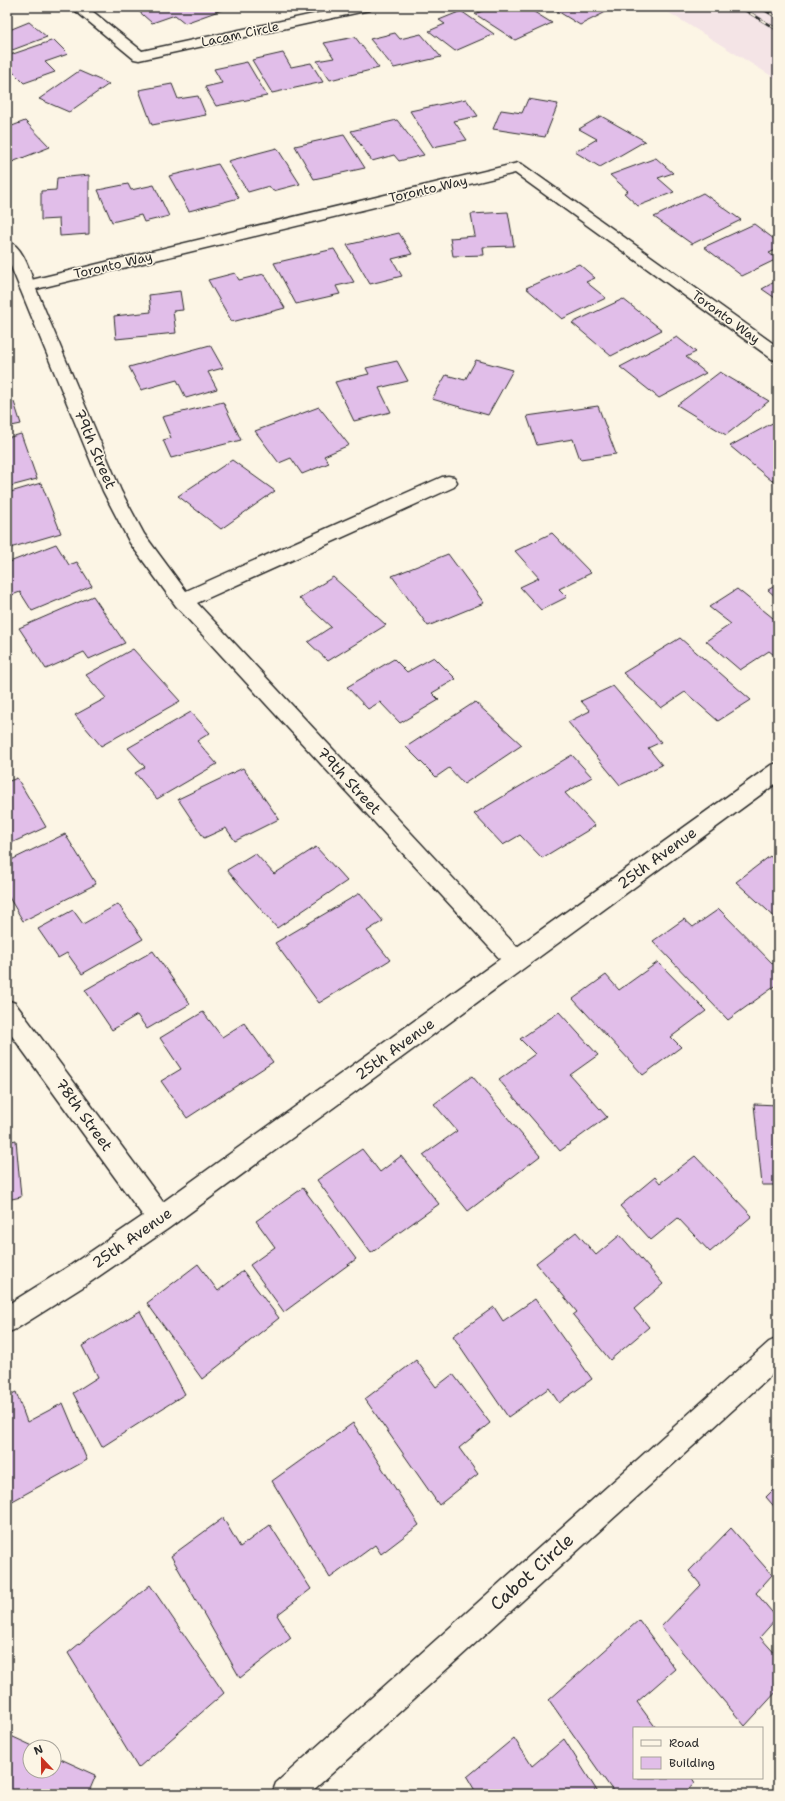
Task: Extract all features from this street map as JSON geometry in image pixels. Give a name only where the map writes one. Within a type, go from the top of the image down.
[{"type":"street","name":"Lacam Circle","points":[[78,7],[139,56],[365,7]]},
{"type":"street","name":"Toronto Way","points":[[27,286],[518,168],[778,355]]},
{"type":"street","name":"79th Street","points":[[7,246],[16,258],[112,491],[137,538],[183,601],[516,961]]},
{"type":"street","points":[[183,601],[448,482]]},
{"type":"street","name":"25th Avenue","points":[[7,1320],[80,1274],[160,1219],[778,771]]},
{"type":"street","name":"78th Street","points":[[7,1010],[160,1219]]},
{"type":"street","name":"Cabot Circle","points":[[287,1794],[778,1351]]},
{"type":"shaded area","points":[[659,7],[778,7],[778,80],[676,17]]},
{"type":"building","points":[[492,7],[526,7],[552,23],[515,40],[475,14]]},
{"type":"building","points":[[551,7],[616,7],[580,25]]},
{"type":"building","points":[[135,8],[227,8],[185,23],[175,15],[152,23]]},
{"type":"building","points":[[461,11],[494,34],[455,51],[429,31],[445,24],[439,20]]},
{"type":"building","points":[[29,22],[47,37],[7,52],[7,31]]},
{"type":"building","points":[[395,33],[400,39],[421,34],[441,57],[394,68],[370,39]]},
{"type":"building","points":[[355,37],[379,68],[330,80],[317,61],[334,58],[324,43]]},
{"type":"building","points":[[54,40],[68,54],[45,62],[55,72],[24,83],[10,69],[7,70],[7,56]]},
{"type":"building","points":[[283,53],[291,67],[311,63],[323,82],[272,93],[252,60]]},
{"type":"building","points":[[247,62],[267,96],[216,106],[205,87],[222,83],[214,69]]},
{"type":"building","points":[[79,71],[109,84],[69,112],[39,99]]},
{"type":"building","points":[[172,84],[178,99],[198,96],[206,115],[152,125],[139,90]]},
{"type":"building","points":[[466,99],[478,116],[454,121],[467,140],[433,147],[410,111]]},
{"type":"building","points":[[528,99],[558,104],[545,137],[493,129],[501,110],[522,113]]},
{"type":"building","points":[[601,116],[645,141],[600,167],[575,152],[597,139],[579,129]]},
{"type":"building","points":[[397,120],[424,155],[399,161],[394,155],[372,161],[351,131]]},
{"type":"building","points":[[25,121],[50,147],[7,164],[7,128]]},
{"type":"building","points":[[344,135],[365,168],[314,179],[295,146]]},
{"type":"building","points":[[277,148],[300,184],[273,191],[269,186],[248,192],[228,161]]},
{"type":"building","points":[[656,158],[673,173],[658,178],[674,192],[638,206],[624,193],[628,191],[610,175]]},
{"type":"building","points":[[218,164],[239,198],[189,211],[169,176]]},
{"type":"building","points":[[89,175],[89,234],[60,236],[59,219],[41,220],[41,191],[56,190],[57,178]]},
{"type":"building","points":[[128,184],[131,190],[154,185],[169,216],[144,222],[141,215],[112,222],[98,190]]},
{"type":"building","points":[[703,193],[741,220],[692,244],[654,217]]},
{"type":"building","points":[[508,212],[514,246],[483,247],[484,255],[453,256],[450,238],[475,236],[471,214]]},
{"type":"building","points":[[754,224],[778,242],[778,249],[769,253],[777,259],[742,276],[704,247]]},
{"type":"building","points":[[399,233],[412,254],[392,259],[402,276],[370,284],[347,245]]},
{"type":"building","points":[[334,249],[354,282],[336,286],[340,294],[296,304],[274,263]]},
{"type":"building","points":[[579,264],[595,278],[586,282],[606,298],[562,319],[526,288]]},
{"type":"building","points":[[235,273],[239,280],[264,274],[285,308],[232,322],[208,280]]},
{"type":"building","points":[[778,280],[778,300],[762,289]]},
{"type":"building","points":[[180,291],[183,310],[173,311],[176,333],[116,339],[114,316],[151,312],[149,295]]},
{"type":"building","points":[[623,299],[662,330],[611,356],[572,323]]},
{"type":"building","points":[[677,337],[696,352],[686,357],[706,373],[659,398],[620,367]]},
{"type":"building","points":[[210,345],[223,368],[208,372],[217,389],[186,398],[177,380],[141,390],[129,367]]},
{"type":"building","points":[[476,360],[513,370],[488,415],[432,399],[446,375],[465,380]]},
{"type":"building","points":[[397,361],[408,381],[379,388],[391,412],[354,421],[335,382],[369,374],[366,368]]},
{"type":"building","points":[[720,372],[769,401],[726,435],[677,405]]},
{"type":"building","points":[[14,402],[21,424],[7,427],[7,404]]},
{"type":"building","points":[[223,402],[241,440],[171,458],[163,440],[171,438],[162,417]]},
{"type":"building","points":[[598,406],[616,454],[580,459],[573,439],[537,445],[527,416]]},
{"type":"building","points":[[319,407],[349,445],[324,456],[329,463],[302,474],[291,458],[279,463],[255,431]]},
{"type":"building","points":[[778,420],[778,478],[772,481],[730,446]]},
{"type":"building","points":[[21,434],[37,479],[7,487],[7,438]]},
{"type":"building","points":[[232,460],[275,491],[221,529],[178,496]]},
{"type":"building","points":[[41,483],[61,533],[10,548],[7,540],[7,493]]},
{"type":"building","points":[[552,533],[591,573],[559,589],[567,597],[541,610],[520,587],[539,578],[515,551]]},
{"type":"building","points":[[56,544],[69,565],[77,562],[92,586],[32,611],[20,592],[7,597],[7,563]]},
{"type":"building","points":[[448,554],[484,603],[428,626],[392,576]]},
{"type":"building","points":[[333,577],[386,625],[328,661],[308,642],[331,627],[299,598]]},
{"type":"building","points":[[778,584],[778,599],[768,590]]},
{"type":"building","points":[[737,589],[778,622],[778,658],[769,651],[740,670],[706,641],[731,624],[709,607]]},
{"type":"building","points":[[93,596],[125,643],[89,659],[84,652],[46,669],[19,628]]},
{"type":"building","points":[[680,638],[751,700],[718,721],[685,692],[661,708],[623,673]]},
{"type":"building","points":[[133,649],[180,701],[101,746],[75,715],[106,698],[86,675]]},
{"type":"building","points":[[434,657],[456,679],[432,693],[439,700],[400,723],[380,702],[368,709],[347,687],[394,659],[407,672]]},
{"type":"building","points":[[613,686],[661,742],[648,748],[662,765],[620,785],[568,722],[590,711],[581,701]]},
{"type":"building","points":[[475,702],[522,745],[464,784],[449,768],[436,777],[406,747]]},
{"type":"building","points":[[191,712],[210,733],[197,741],[217,764],[157,799],[135,773],[145,767],[128,748]]},
{"type":"building","points":[[572,755],[592,777],[565,793],[595,826],[542,858],[520,835],[503,845],[474,814]]},
{"type":"building","points":[[243,768],[279,819],[235,841],[226,828],[204,838],[178,799]]},
{"type":"building","points":[[17,778],[46,827],[7,845],[7,782]]},
{"type":"building","points":[[65,834],[96,884],[23,921],[7,894],[7,862]]},
{"type":"building","points":[[316,847],[347,881],[277,928],[227,870],[255,853],[274,874]]},
{"type":"building","points":[[770,856],[778,864],[778,920],[736,882]]},
{"type":"building","points":[[360,893],[383,921],[367,931],[390,960],[319,1003],[275,943]]},
{"type":"building","points":[[118,904],[143,939],[82,974],[67,953],[58,958],[38,929],[73,910],[83,924]]},
{"type":"building","points":[[719,909],[778,969],[778,984],[728,1020],[653,941],[684,919],[693,927]]},
{"type":"building","points":[[153,951],[190,1004],[147,1029],[137,1015],[112,1030],[85,990]]},
{"type":"building","points":[[658,962],[706,1011],[671,1037],[681,1047],[643,1075],[573,999],[606,975],[619,990]]},
{"type":"building","points":[[203,1012],[222,1037],[244,1023],[273,1062],[187,1118],[161,1081],[181,1069],[160,1038]]},
{"type":"building","points":[[559,1012],[598,1055],[570,1075],[607,1117],[560,1151],[499,1080],[535,1054],[520,1039]]},
{"type":"building","points":[[472,1076],[540,1156],[468,1211],[423,1155],[457,1131],[434,1104]]},
{"type":"building","points":[[754,1104],[778,1105],[778,1185],[762,1185]]},
{"type":"building","points":[[16,1140],[21,1197],[7,1200],[7,1142]]},
{"type":"building","points":[[362,1149],[380,1172],[401,1156],[439,1204],[371,1253],[317,1180]]},
{"type":"building","points":[[695,1156],[752,1216],[710,1252],[678,1218],[651,1240],[620,1206],[655,1177],[660,1183]]},
{"type":"building","points":[[303,1188],[356,1259],[284,1312],[250,1265],[275,1247],[256,1221]]},
{"type":"building","points":[[576,1232],[596,1255],[620,1235],[663,1284],[634,1309],[649,1327],[610,1360],[573,1315],[577,1312],[536,1263]]},
{"type":"building","points":[[198,1264],[218,1291],[243,1271],[279,1318],[202,1379],[147,1303]]},
{"type":"building","points":[[535,1299],[592,1379],[559,1403],[549,1388],[508,1417],[453,1336],[494,1307],[503,1321]]},
{"type":"building","points":[[140,1311],[185,1394],[102,1447],[73,1393],[98,1377],[82,1346]]},
{"type":"building","points":[[416,1360],[436,1387],[453,1374],[490,1423],[459,1448],[478,1474],[439,1505],[365,1399]]},
{"type":"building","points":[[16,1392],[27,1422],[63,1403],[87,1460],[7,1504],[7,1396]]},
{"type":"building","points":[[353,1423],[419,1525],[381,1554],[375,1545],[330,1578],[272,1481]]},
{"type":"building","points":[[778,1485],[778,1511],[766,1497]]},
{"type":"building","points":[[223,1518],[240,1547],[270,1525],[311,1589],[277,1615],[291,1638],[240,1678],[171,1556]]},
{"type":"building","points":[[731,1528],[772,1575],[756,1593],[777,1618],[760,1637],[778,1657],[778,1690],[745,1726],[661,1627],[701,1585],[689,1571]]},
{"type":"building","points":[[150,1585],[224,1693],[138,1768],[68,1653]]},
{"type":"building","points":[[639,1620],[675,1669],[637,1702],[655,1727],[633,1727],[633,1779],[693,1779],[695,1783],[683,1794],[615,1794],[549,1700]]},
{"type":"building","points":[[11,1736],[22,1741],[22,1779],[62,1779],[62,1760],[96,1775],[88,1794],[7,1794],[7,1744]]},
{"type":"building","points":[[514,1738],[532,1766],[564,1739],[599,1794],[477,1794],[467,1777]]},
{"type":"railway","points":[[740,7],[778,30]]},
{"type":"railway","points":[[760,7],[778,18]]}]
